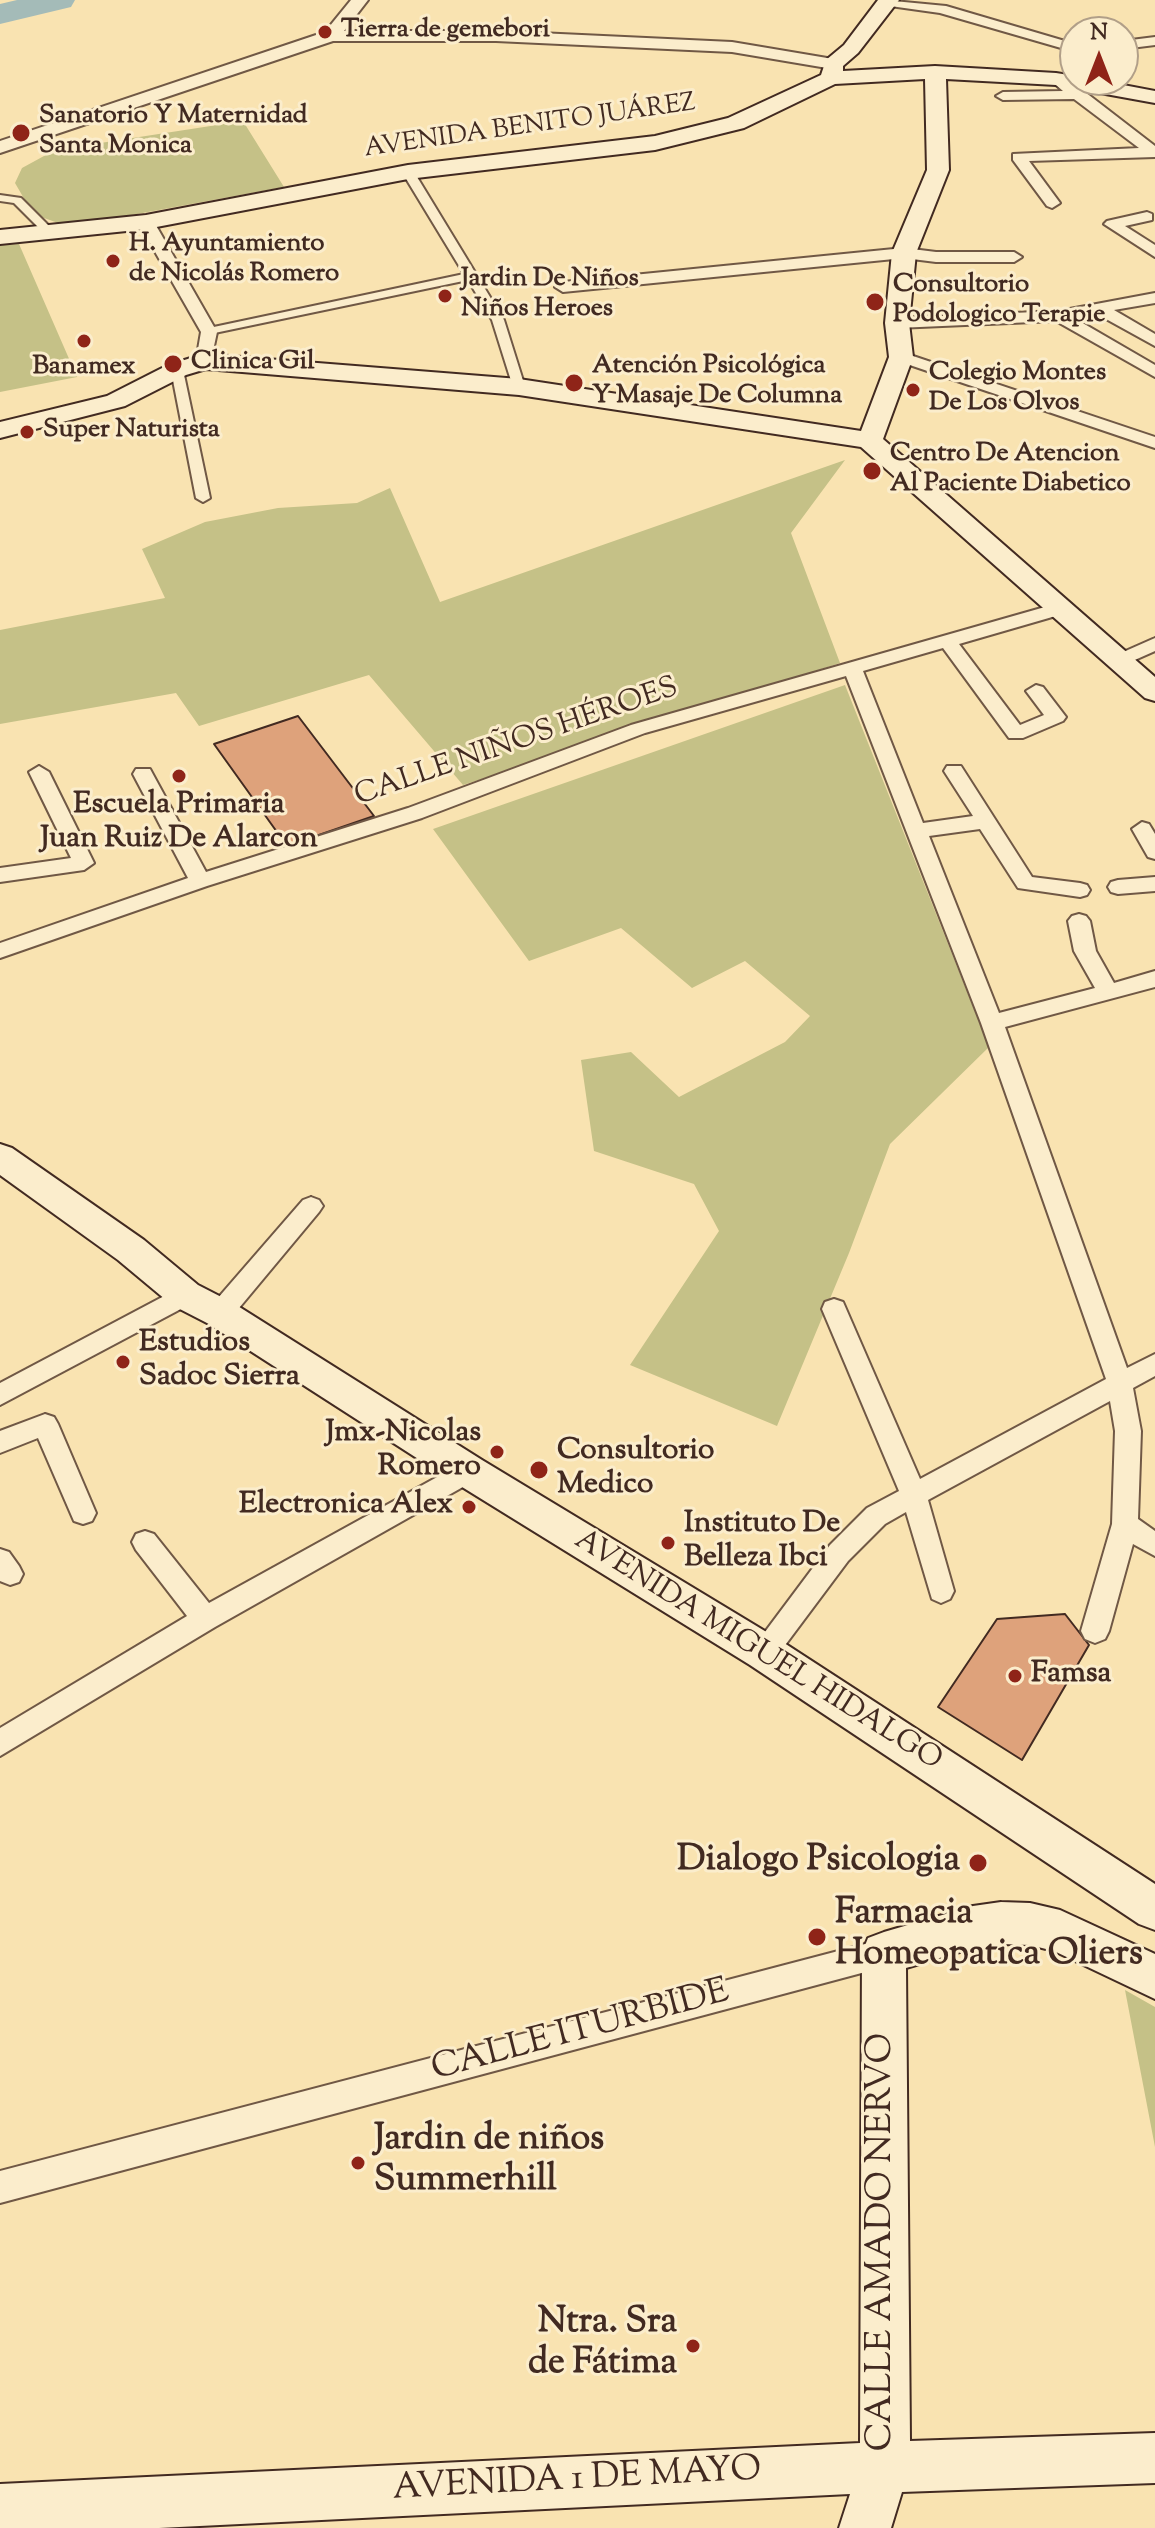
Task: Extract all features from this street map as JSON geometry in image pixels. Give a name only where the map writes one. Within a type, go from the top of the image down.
[{"type":"main road","points":[[832,71],[888,1]]},
{"type":"main road","name":"AVENIDA BENITO JUÁREZ","points":[[0,237],[146,222],[408,172],[655,143],[736,123],[832,71],[935,72],[1059,79]]},
{"type":"main road","points":[[870,441],[901,357],[897,323],[904,253],[938,170],[935,72]]},
{"type":"main road","points":[[0,430],[116,401],[177,370],[204,361],[519,387],[834,433],[870,441],[1155,692]]},
{"type":"main road","name":"AVENIDA MIGUEL HIDALGO","points":[[0,1157],[131,1250],[185,1295],[220,1313],[468,1471],[764,1652],[1155,1909]]},
{"type":"main road","name":"CALLE ITURBIDE","points":[[884,1953],[973,1927],[1001,1923],[1030,1924],[1060,1931],[1155,1977]]},
{"type":"main road","name":"CALLE AMADO NERVO","points":[[865,2528],[885,2467],[884,1953]]},
{"type":"main road","name":"AVENIDA 1 DE MAYO","points":[[0,2510],[885,2467],[1155,2458]]},
{"type":"street","points":[[331,36],[360,0]]},
{"type":"street","points":[[888,1],[946,5],[1059,43]]},
{"type":"street","points":[[0,147],[331,36],[496,36],[732,47],[832,71]]},
{"type":"street","points":[[1003,96],[1059,95]]},
{"type":"street","points":[[1081,96],[1155,153]]},
{"type":"street","points":[[1052,203],[1018,157],[1155,153]]},
{"type":"street","points":[[408,172],[498,320],[519,387]]},
{"type":"street","points":[[0,198],[17,200],[50,233]]},
{"type":"street","points":[[1147,217],[1112,224],[1155,252]]},
{"type":"street","points":[[146,222],[209,332],[204,361]]},
{"type":"street","points":[[563,287],[904,253],[936,257],[1014,257]]},
{"type":"street","points":[[209,332],[472,276]]},
{"type":"street","points":[[897,323],[1059,316],[1155,298]]},
{"type":"street","points":[[1102,310],[1155,341]]},
{"type":"street","points":[[1059,316],[1155,372]]},
{"type":"street","points":[[901,357],[1155,443]]},
{"type":"street","points":[[177,370],[203,498]]},
{"type":"street","name":"CALLE NIÑOS HÉROES","points":[[0,951],[200,881],[415,813],[638,729],[1059,609]]},
{"type":"street","points":[[947,641],[1016,734],[1056,717],[1036,691]]},
{"type":"street","points":[[1119,661],[1155,644]]},
{"type":"street","points":[[853,670],[992,1023],[1119,1381],[1128,1431],[1125,1524],[1095,1631]]},
{"type":"street","points":[[954,771],[1025,883],[1080,890]]},
{"type":"street","points":[[0,875],[84,863],[39,772]]},
{"type":"street","points":[[143,774],[200,881]]},
{"type":"street","points":[[915,831],[988,821]]},
{"type":"street","points":[[1142,829],[1155,852]]},
{"type":"street","points":[[1118,887],[1155,884]]},
{"type":"street","points":[[1079,921],[1085,951],[1108,992]]},
{"type":"street","points":[[992,1023],[1155,979]]},
{"type":"street","points":[[220,1313],[311,1206]]},
{"type":"street","points":[[0,1395],[185,1295]]},
{"type":"street","points":[[834,1309],[914,1495],[941,1591]]},
{"type":"street","points":[[764,1652],[839,1553],[876,1516],[1155,1364]]},
{"type":"street","points":[[0,1442],[45,1424],[83,1513]]},
{"type":"street","points":[[0,1743],[205,1619],[468,1471]]},
{"type":"street","points":[[1125,1524],[1155,1545]]},
{"type":"street","points":[[145,1542],[205,1619]]},
{"type":"street","name":"CALLE ITURBIDE","points":[[0,2187],[884,1953]]},
{"type":"shaded area","points":[[243,121],[284,187],[88,223],[58,223],[33,214],[15,183],[22,168],[55,150]]},
{"type":"shaded area","points":[[19,244],[77,377],[0,392],[0,245]]},
{"type":"shaded area","points":[[845,460],[791,533],[840,663],[463,785],[369,675],[199,726],[176,693],[0,724],[0,630],[165,598],[142,549],[205,522],[278,508],[357,503],[390,488],[440,602]]},
{"type":"shaded area","points":[[845,685],[989,1047],[890,1144],[849,1253],[777,1426],[630,1365],[719,1231],[694,1184],[594,1151],[581,1060],[631,1052],[679,1097],[785,1042],[810,1016],[745,961],[692,988],[621,928],[529,961],[433,829]]},
{"type":"shaded area","points":[[1125,1990],[1155,2007],[1155,2147]]},
{"type":"building","points":[[298,716],[374,816],[287,846],[214,744]]},
{"type":"building","name":"Famsa","points":[[1065,1614],[1089,1645],[1022,1760],[938,1707],[997,1619]]},
{"type":"waterway","points":[[0,14],[59,0]]},
{"type":"place","name":"Tierra de gemebori","points":[[325,32]]},
{"type":"place","name":"Sanatorio Y Maternidad Santa Monica","points":[[21,133]]},
{"type":"place","name":"H. Ayuntamiento de Nicolás Romero","points":[[113,261]]},
{"type":"place","name":"Jardin De Niños Niños Heroes","points":[[445,296]]},
{"type":"place","name":"Consultorio Podologico Terapie","points":[[875,302]]},
{"type":"place","name":"Banamex","points":[[84,341]]},
{"type":"place","name":"Clinica Gil","points":[[173,364]]},
{"type":"place","name":"Atención Psicológica Y Masaje De Columna","points":[[574,383]]},
{"type":"place","name":"Colegio Montes De Los Olvos","points":[[913,390]]},
{"type":"place","name":"Super Naturista","points":[[27,432]]},
{"type":"place","name":"Centro De Atencion Al Paciente Diabetico","points":[[872,471]]},
{"type":"place","name":"Escuela Primaria Juan Ruiz De Alarcon","points":[[179,776]]},
{"type":"place","name":"Estudios Sadoc Sierra","points":[[123,1362]]},
{"type":"place","name":"Jmx-Nicolas Romero","points":[[497,1452]]},
{"type":"place","name":"Consultorio Medico","points":[[539,1470]]},
{"type":"place","name":"Electronica Alex","points":[[469,1507]]},
{"type":"place","name":"Instituto De Belleza Ibci","points":[[668,1543]]},
{"type":"place","name":"Famsa","points":[[1015,1676]]},
{"type":"place","name":"Dialogo Psicologia","points":[[978,1863]]},
{"type":"place","name":"Farmacia Homeopatica Oliers","points":[[817,1937]]},
{"type":"place","name":"Jardin de niños Summerhill","points":[[358,2163]]},
{"type":"place","name":"Ntra. Sra de Fátima","points":[[693,2346]]}]
